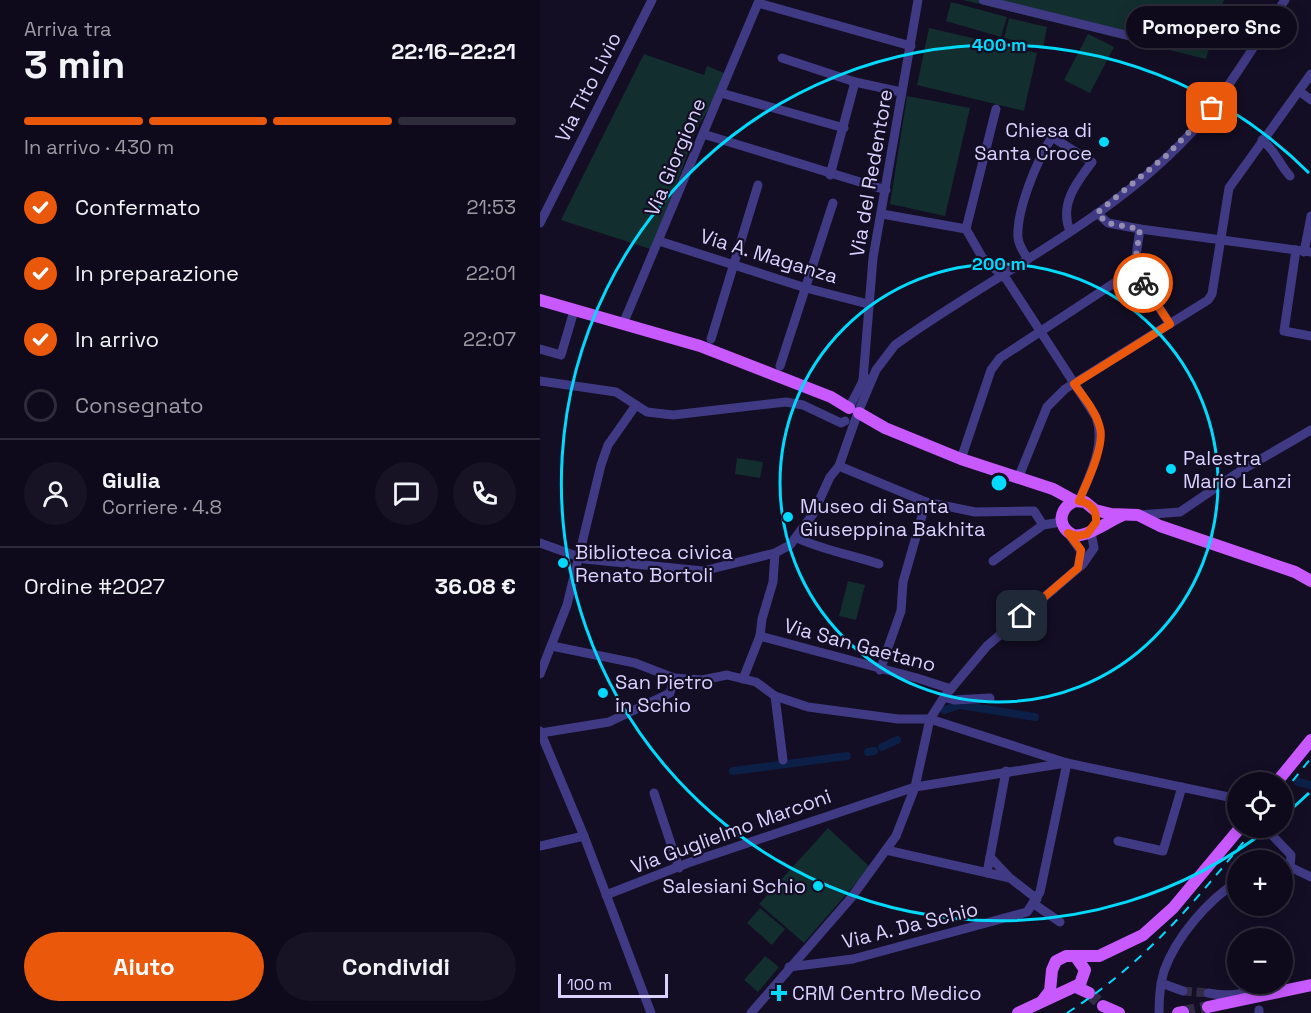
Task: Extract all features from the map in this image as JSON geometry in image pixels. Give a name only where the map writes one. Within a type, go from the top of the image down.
[{"type":"main road","points":[[540,300],[573,316],[623,324],[700,346],[831,397],[885,428],[961,459],[1019,476],[1056,490],[1073,503],[1090,505],[1095,510],[1131,515],[1295,572],[1311,581]]},
{"type":"main road","points":[[1073,503],[1065,527],[1077,536],[1131,515]]},
{"type":"main road","points":[[1093,530],[1095,510]]},
{"type":"main road","points":[[1285,772],[1311,740]]},
{"type":"main road","points":[[1018,1013],[1078,981],[1100,956],[1143,935],[1166,915],[1231,838]]},
{"type":"main road","points":[[1043,1000],[1050,991],[1056,960],[1066,956],[1100,956]]},
{"type":"main road","points":[[1076,957],[1078,981]]},
{"type":"main road","points":[[1052,975],[1058,984],[1078,981]]},
{"type":"main road","points":[[1209,1007],[1311,985]]},
{"type":"main road","points":[[1104,1006],[1119,1013]]},
{"type":"street","name":"Via Tito Livio","points":[[540,223],[652,0]]},
{"type":"street","name":"Via del Redentore","points":[[863,380],[873,258],[918,0]]},
{"type":"street","points":[[983,0],[1134,37]]},
{"type":"street","points":[[540,543],[578,557],[703,571],[775,553],[797,538],[839,466],[863,380],[889,351],[907,336],[1001,278],[1097,213],[1167,155],[1199,124],[1285,0]]},
{"type":"street","name":"Via Giorgione","points":[[623,324],[758,3],[911,46]]},
{"type":"street","points":[[782,58],[855,82],[902,92]]},
{"type":"street","points":[[1019,476],[1047,407],[1074,384],[1208,300],[1212,294],[1229,188],[1311,74]]},
{"type":"street","points":[[830,175],[855,82]]},
{"type":"street","points":[[1299,91],[1311,100]]},
{"type":"street","points":[[721,93],[844,128]]},
{"type":"street","points":[[996,109],[966,229],[982,257],[1001,278],[1007,280],[1096,417],[1101,431],[1094,465],[1073,503]]},
{"type":"street","points":[[703,134],[830,175],[886,190]]},
{"type":"street","points":[[1028,259],[1018,241],[1018,225],[1035,165],[1052,137],[1092,162],[1078,181],[1064,214],[1070,231]]},
{"type":"street","points":[[1262,140],[1276,152],[1280,164],[1290,176]]},
{"type":"street","points":[[711,339],[758,185]]},
{"type":"street","points":[[780,366],[833,203]]},
{"type":"street","points":[[1097,213],[1107,223],[1219,241],[1304,251]]},
{"type":"street","points":[[882,214],[966,229]]},
{"type":"street","points":[[1311,216],[1284,331],[1311,336]]},
{"type":"street","points":[[1140,229],[1134,270],[1170,324]]},
{"type":"street","name":"Via A. Maganza","points":[[659,241],[806,288],[868,304]]},
{"type":"street","points":[[961,459],[991,370],[1000,358],[1134,270]]},
{"type":"street","points":[[540,349],[561,355],[573,316]]},
{"type":"street","points":[[867,353],[875,367]]},
{"type":"street","points":[[855,411],[875,367]]},
{"type":"street","points":[[540,381],[616,392],[647,412],[673,415],[786,402],[803,405],[841,423],[845,421]]},
{"type":"street","points":[[540,674],[542,663],[552,646],[567,605],[608,445],[636,405]]},
{"type":"street","points":[[1131,515],[1180,512],[1242,470],[1311,430]]},
{"type":"street","points":[[839,466],[926,502],[975,512],[1030,510],[1037,513],[1043,525]]},
{"type":"street","points":[[880,670],[901,611],[903,582],[926,502]]},
{"type":"street","points":[[993,561],[1043,525],[1065,527],[1081,550],[1086,554],[1093,552]]},
{"type":"street","points":[[751,1013],[850,898],[896,836],[915,787],[930,719],[944,698],[987,646],[1078,568],[1093,552],[1093,530]]},
{"type":"street","points":[[797,538],[817,547],[828,547],[879,564]]},
{"type":"street","points":[[1078,568],[1081,550]]},
{"type":"street","points":[[743,679],[760,636],[762,619],[773,582],[775,553]]},
{"type":"street","name":"Via San Gaetano","points":[[760,636],[951,689]]},
{"type":"street","points":[[552,646],[635,663],[674,678],[702,680],[727,675],[756,682],[775,696],[808,707],[898,719],[930,719],[1067,763],[1227,797]]},
{"type":"street","points":[[651,1013],[584,836],[541,732],[609,722],[670,693],[674,678]]},
{"type":"street","points":[[775,696],[783,760]]},
{"type":"street","points":[[944,698],[954,700],[990,698]]},
{"type":"street","points":[[1036,902],[1067,763]]},
{"type":"street","name":"Via Guglielmo Marconi","points":[[606,896],[679,868],[915,787],[1067,763]]},
{"type":"street","points":[[987,873],[1006,771]]},
{"type":"street","points":[[1118,841],[1163,851],[1182,787]]},
{"type":"street","points":[[654,793],[679,868]]},
{"type":"street","name":"Via Guglielmo Marconi","points":[[868,802],[898,797],[904,801],[906,810]]},
{"type":"street","points":[[540,846],[584,836]]},
{"type":"street","points":[[1275,838],[1286,850]]},
{"type":"street","points":[[886,849],[1010,878]]},
{"type":"street","points":[[990,857],[1060,922]]},
{"type":"street","points":[[1293,870],[1311,877]]},
{"type":"street","points":[[1159,1013],[1161,983],[1170,959],[1187,932],[1212,902],[1227,890]]},
{"type":"street","name":"Via A. Da Schio","points":[[789,968],[854,959],[1022,915],[1036,902]]},
{"type":"street","points":[[1161,983],[1183,991]]},
{"type":"street","points":[[1208,993],[1227,994]]},
{"type":"green space","points":[[963,0],[1224,0],[1206,59]]},
{"type":"green space","points":[[951,2],[1007,17],[1001,37],[946,21]]},
{"type":"green space","points":[[1009,18],[1047,27],[1043,48],[1004,38]]},
{"type":"green space","points":[[929,28],[1037,53],[1024,111],[917,85]]},
{"type":"green space","points":[[1088,34],[1114,47],[1090,93],[1064,80]]},
{"type":"green space","points":[[644,54],[704,75],[707,66],[729,75],[696,130],[653,250],[561,220]]},
{"type":"green space","points":[[907,96],[970,108],[945,216],[890,204]]},
{"type":"green space","points":[[737,458],[763,462],[760,478],[735,474]]},
{"type":"green space","points":[[848,581],[865,585],[856,620],[839,616]]},
{"type":"green space","name":"Salesiani Schio","points":[[828,828],[870,867],[804,943],[759,904]]},
{"type":"green space","points":[[760,908],[785,929],[772,945],[747,923]]},
{"type":"green space","points":[[765,956],[779,967],[758,992],[744,980]]},
{"type":"waterway","points":[[944,710],[960,705],[1035,717]]},
{"type":"waterway","points":[[882,747],[897,740]]},
{"type":"waterway","points":[[868,752],[874,751]]},
{"type":"waterway","points":[[733,771],[847,756]]},
{"type":"waterway","points":[[1298,782],[1311,785]]},
{"type":"tunnel","points":[[1183,991],[1208,993]]},
{"type":"tunnel","points":[[1089,993],[1103,1006]]},
{"type":"tunnel","points":[[1183,1012],[1208,1007]]},
{"type":"railway","points":[[1293,780],[1311,758]]},
{"type":"railway","points":[[1067,1013],[1096,993],[1146,951],[1191,905],[1247,838]]},
{"type":"way so far","points":[[1143,283],[1134,270],[1140,229],[1107,223],[1097,213],[1167,155],[1212,108]]},
{"type":"place","name":"Pomopero Snc","points":[[1212,108]]},
{"type":"place","name":"Chiesa di Santa Croce","points":[[1104,142]]},
{"type":"place","name":"Palestra Mario Lanzi","points":[[1171,469]]},
{"type":"place","name":"Museo di Santa Giuseppina Bakhita","points":[[788,517]]},
{"type":"place","name":"Biblioteca civica Renato Bortoli","points":[[563,563]]},
{"type":"place","name":"San Pietro in Schio","points":[[603,693]]},
{"type":"place","name":"Salesiani Schio","points":[[818,886]]},
{"type":"place","name":"CRM Centro Medico","points":[[779,993]]},
{"type":"route","points":[[1022,616],[1078,568],[1081,550],[1068,533],[1082,536],[1091,532],[1096,522],[1095,510],[1085,502],[1079,501],[1094,465],[1101,431],[1096,417],[1074,384],[1170,324],[1143,283]]}]
